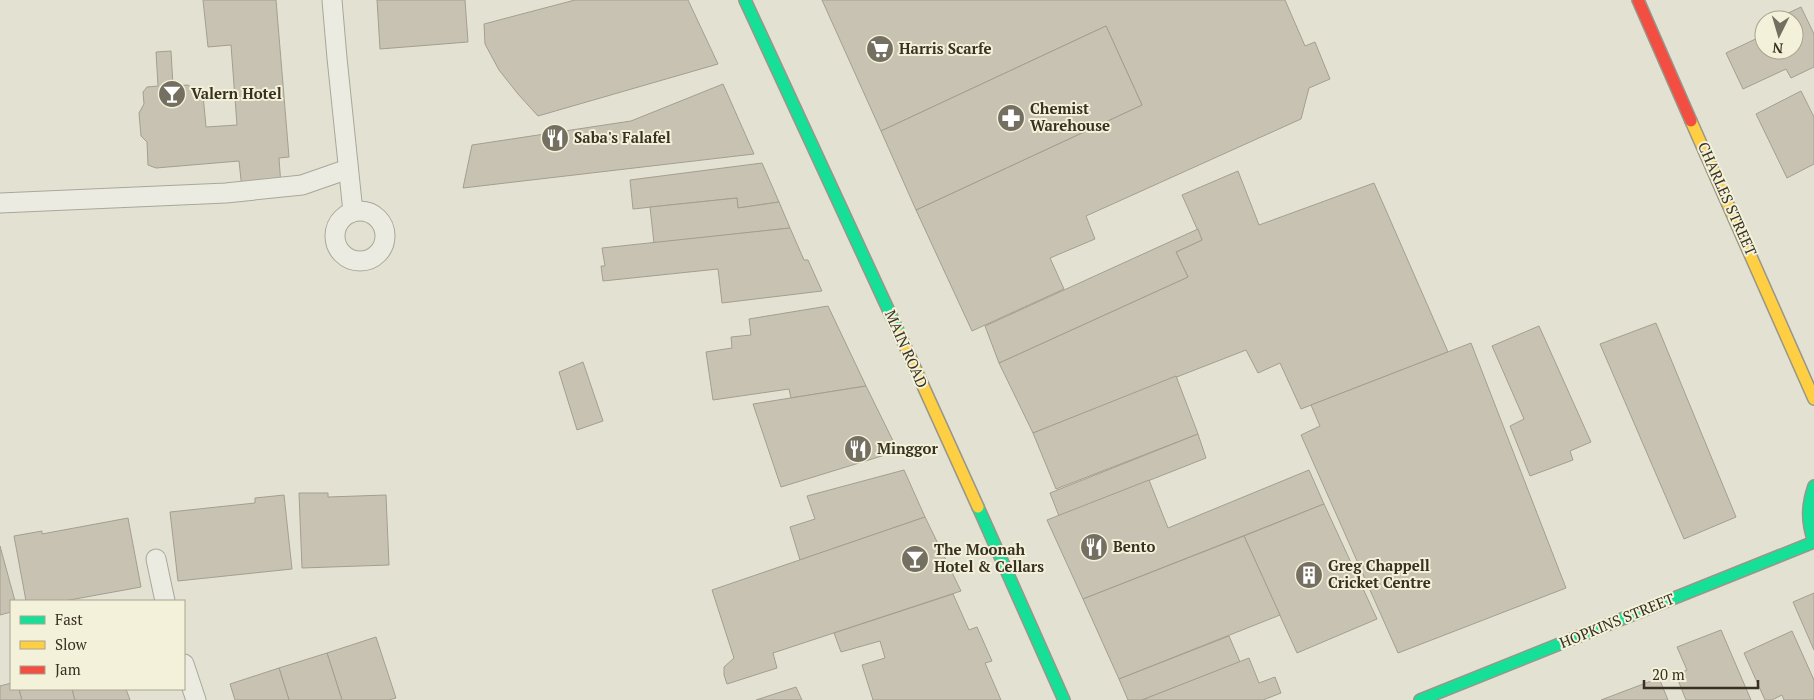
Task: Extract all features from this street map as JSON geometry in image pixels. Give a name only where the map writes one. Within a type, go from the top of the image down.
[{"type":"street","name":"MAIN ROAD","points":[[745,0],[897,328],[1064,700]]},
{"type":"street","name":"CHARLES STREET","points":[[1638,0],[1814,399]]},
{"type":"street","points":[[1814,486],[1808,504],[1808,524],[1814,542]]},
{"type":"street","name":"HOPKINS STREET","points":[[1420,700],[1814,542]]},
{"type":"lane","points":[[332,0],[353,212]]},
{"type":"lane","points":[[0,203],[226,193],[302,185],[348,169]]},
{"type":"lane","points":[[156,559],[164,600]]},
{"type":"lane","points":[[185,667],[196,700]]},
{"type":"building","name":"Valern Hotel","points":[[203,0],[276,0],[289,157],[279,158],[281,186],[242,189],[239,161],[156,168],[148,165],[147,142],[141,136],[139,113],[144,104],[143,92],[147,87],[158,86],[156,52],[171,51],[173,86],[188,85],[203,95],[206,127],[237,125],[231,45],[208,47]]},
{"type":"building","points":[[377,0],[465,0],[468,42],[380,49]]},
{"type":"building","points":[[575,0],[688,0],[718,64],[538,116],[499,70],[485,44],[484,24]]},
{"type":"building","points":[[822,0],[1285,0],[1305,46],[1315,42],[1330,79],[1309,88],[1301,119],[1086,216],[1095,239],[1050,258],[1064,289],[972,331],[916,210],[1142,105],[1106,26],[881,131]]},
{"type":"building","points":[[1804,13],[1814,34],[1814,67],[1791,78],[1786,69],[1743,89],[1726,53],[1754,40],[1754,60],[1804,60]]},
{"type":"building","name":"Chemist Warehouse","points":[[1106,26],[1142,105],[916,210],[881,131]]},
{"type":"building","points":[[723,84],[754,154],[463,188],[472,145],[631,121]]},
{"type":"building","points":[[1801,91],[1814,117],[1814,164],[1787,178],[1756,114]]},
{"type":"building","points":[[762,163],[779,202],[738,208],[737,198],[633,209],[630,180]]},
{"type":"building","points":[[1238,171],[1259,225],[1374,183],[1448,352],[1301,409],[1280,363],[1258,373],[1246,350],[1033,433],[999,363],[1188,277],[1176,252],[1202,240],[1182,195]]},
{"type":"building","points":[[737,198],[738,208],[779,202],[790,228],[654,243],[650,207]]},
{"type":"building","points":[[790,228],[804,260],[808,260],[822,291],[722,303],[718,269],[603,281],[601,266],[605,266],[602,248]]},
{"type":"building","points":[[1198,229],[1202,240],[1176,252],[1188,277],[999,363],[985,326]]},
{"type":"building","points":[[828,306],[866,386],[791,398],[789,389],[713,400],[706,352],[732,348],[731,337],[751,335],[749,319]]},
{"type":"building","points":[[1656,323],[1736,517],[1684,539],[1600,344]]},
{"type":"building","points":[[1539,326],[1591,442],[1570,451],[1573,460],[1530,476],[1510,426],[1524,419],[1492,346]]},
{"type":"building","points":[[1471,343],[1566,588],[1398,653],[1301,435],[1320,426],[1311,405]]},
{"type":"building","points":[[583,362],[603,421],[577,430],[559,372]]},
{"type":"building","points":[[1176,376],[1198,434],[1056,489],[1033,433]]},
{"type":"building","points":[[866,386],[898,451],[781,487],[753,404]]},
{"type":"building","points":[[1198,434],[1206,458],[1059,516],[1050,493]]},
{"type":"building","points":[[904,470],[925,517],[800,560],[790,527],[815,519],[807,496]]},
{"type":"building","points":[[1309,470],[1324,504],[1083,599],[1047,520],[1149,480],[1168,528]]},
{"type":"building","points":[[299,493],[328,493],[328,497],[386,495],[389,565],[302,568]]},
{"type":"building","points":[[284,495],[292,569],[178,581],[170,512],[255,503],[255,498]]},
{"type":"building","name":"Greg Chappell Cricket Centre","points":[[1324,504],[1377,619],[1297,653],[1244,536]]},
{"type":"building","points":[[925,517],[961,591],[773,653],[777,668],[727,684],[724,667],[734,658],[712,590]]},
{"type":"building","points":[[128,518],[141,587],[70,600],[26,600],[14,536],[42,531],[42,534]]},
{"type":"building","points":[[1244,536],[1280,615],[1119,679],[1083,599]]},
{"type":"building","points":[[0,546],[15,600],[10,600],[10,612],[0,615]]},
{"type":"building","points":[[1814,593],[1814,650],[1793,602]]},
{"type":"building","points":[[953,594],[969,630],[977,627],[992,661],[985,663],[1001,700],[873,700],[862,665],[885,658],[880,641],[841,652],[834,633]]},
{"type":"building","points":[[1721,630],[1751,700],[1686,700],[1676,675],[1687,670],[1677,647]]},
{"type":"building","points":[[1792,631],[1814,680],[1814,700],[1784,700],[1782,695],[1772,700],[1765,700],[1744,653]]},
{"type":"building","points":[[1229,636],[1240,662],[1142,700],[1128,700],[1119,679]]},
{"type":"building","points":[[376,637],[396,698],[389,700],[342,700],[327,653]]},
{"type":"building","points":[[327,653],[342,700],[289,700],[279,668]]},
{"type":"building","points":[[1249,658],[1259,683],[1275,677],[1281,693],[1263,700],[1142,700]]},
{"type":"building","points":[[279,668],[289,700],[235,700],[230,684]]},
{"type":"building","points":[[1659,678],[1668,700],[1601,700]]},
{"type":"building","points":[[10,683],[10,690],[19,690],[22,700],[0,700],[0,686]]},
{"type":"building","points":[[796,687],[802,700],[756,700]]},
{"type":"building","points":[[19,690],[72,690],[75,700],[22,700]]},
{"type":"building","points":[[72,690],[126,690],[130,700],[75,700]]},
{"type":"traffic: fast","points":[[745,0],[900,335]]},
{"type":"traffic: fast","points":[[1814,486],[1809,514],[1814,542]]},
{"type":"traffic: fast","points":[[978,507],[1064,700]]},
{"type":"traffic: fast","points":[[1420,700],[1814,542]]},
{"type":"traffic: slow","points":[[1691,121],[1814,399]]},
{"type":"traffic: slow","points":[[900,335],[978,507]]},
{"type":"traffic: jam","points":[[1638,0],[1691,121]]},
{"type":"place","name":"Harris Scarfe","points":[[880,49]]},
{"type":"place","name":"Valern Hotel","points":[[172,94]]},
{"type":"place","name":"Chemist Warehouse","points":[[1011,118]]},
{"type":"place","name":"Saba's Falafel","points":[[555,138]]},
{"type":"place","name":"Minggor","points":[[858,449]]},
{"type":"place","name":"Bento","points":[[1094,547]]},
{"type":"place","name":"The Moonah Hotel & Cellars","points":[[915,559]]},
{"type":"place","name":"Greg Chappell Cricket Centre","points":[[1309,575]]}]
